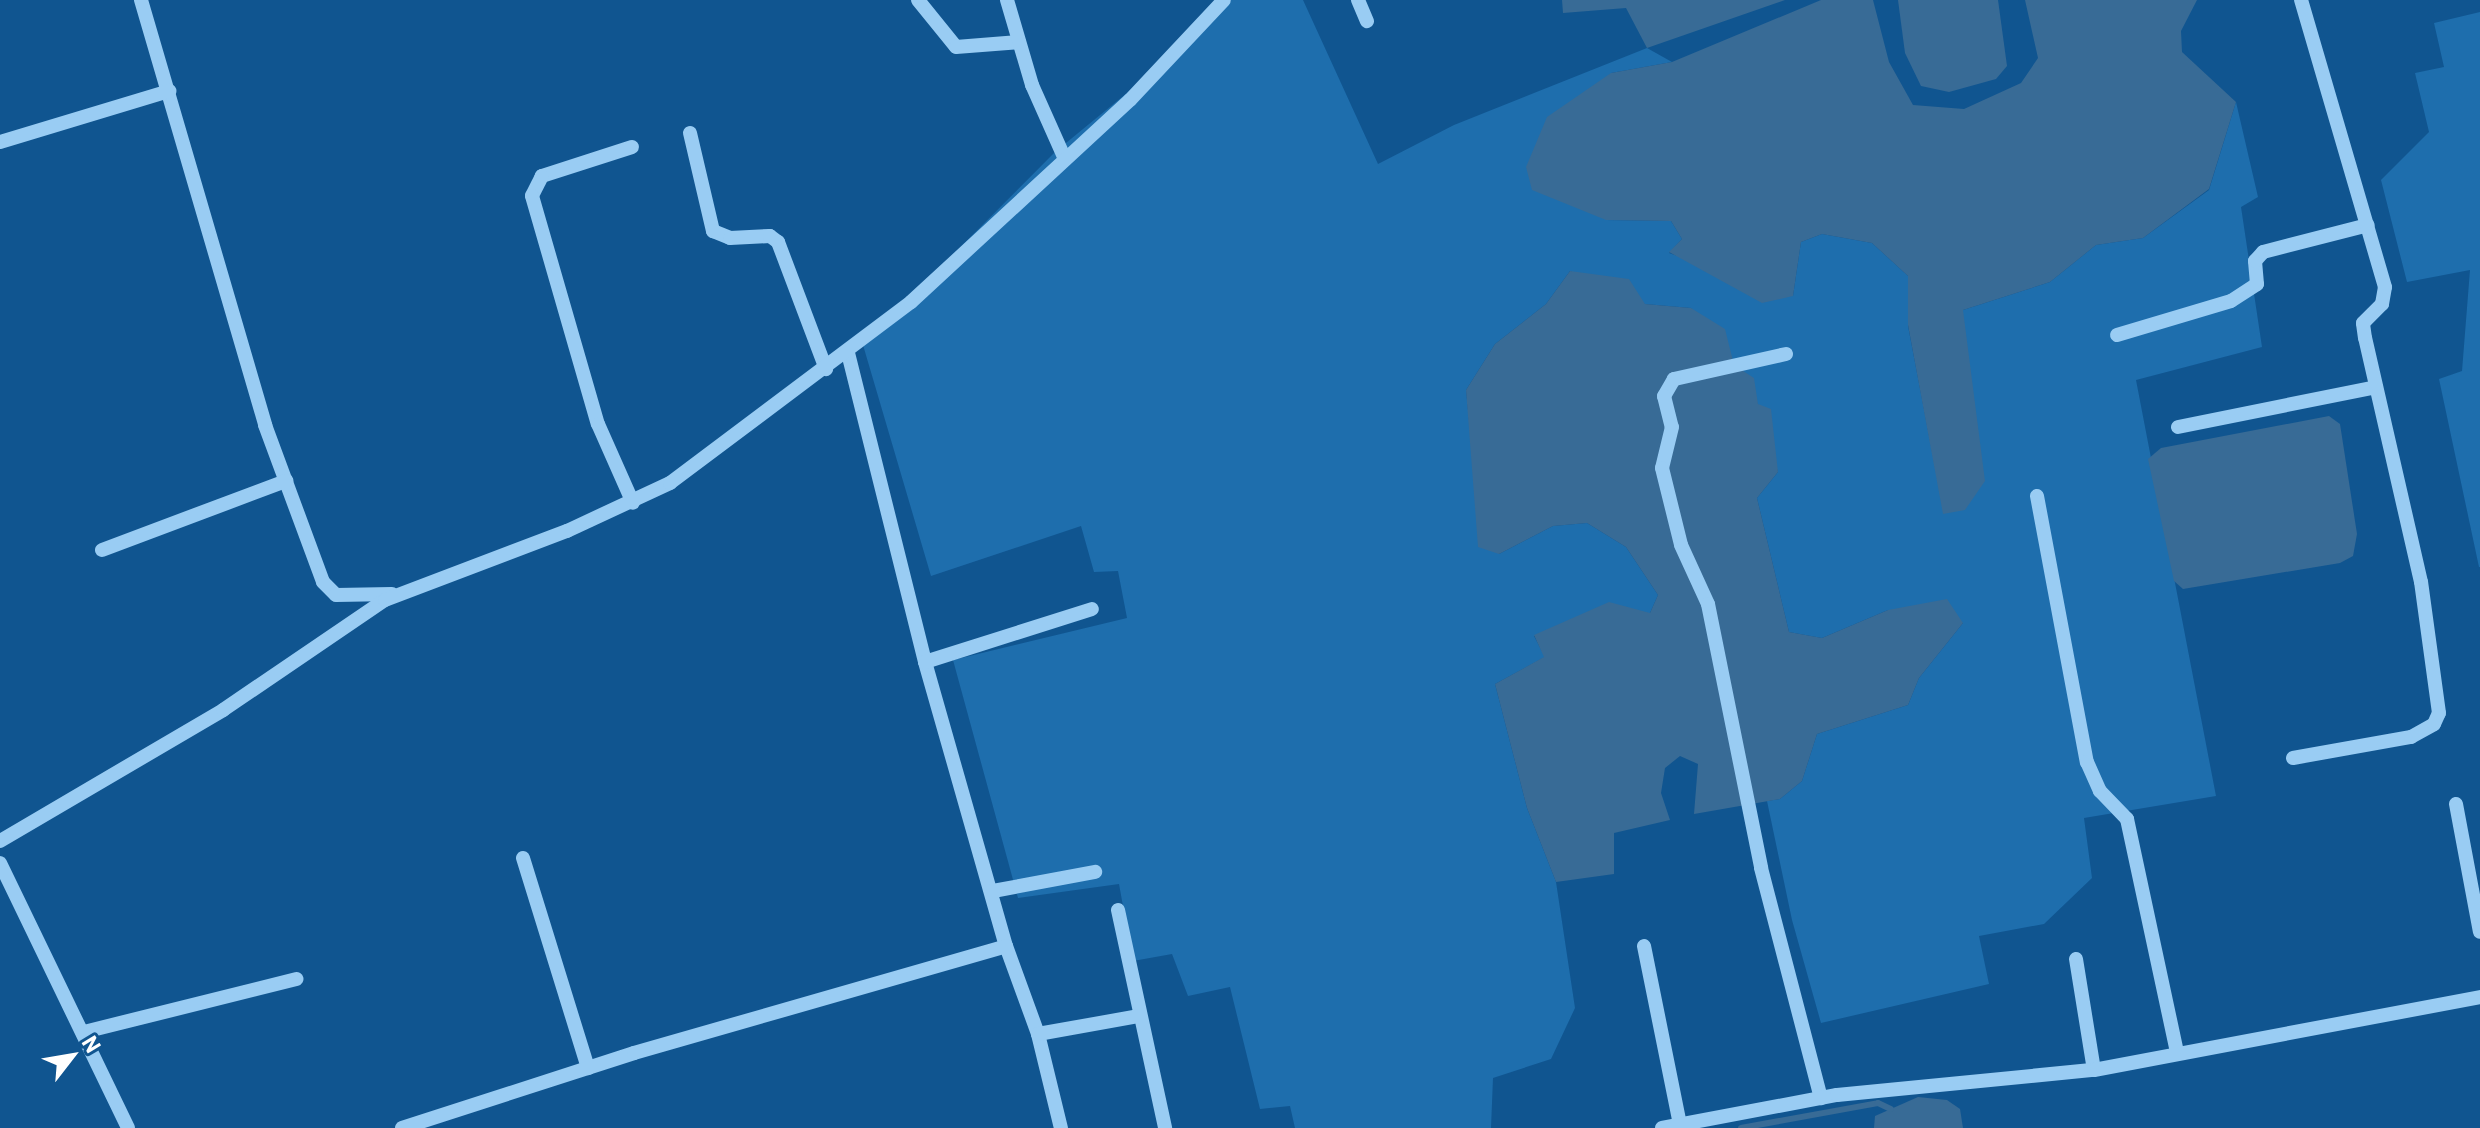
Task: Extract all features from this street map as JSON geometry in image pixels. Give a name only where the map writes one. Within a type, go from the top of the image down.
[{"type":"street","points":[[141,0],[265,425],[328,591],[397,594]]},
{"type":"street","points":[[918,0],[956,47],[1019,42]]},
{"type":"street","points":[[1007,0],[1019,42],[1064,157]]},
{"type":"street","points":[[0,841],[223,710],[397,594],[633,503],[670,483],[848,353],[911,302],[1064,157],[1130,100],[1224,0]]},
{"type":"street","points":[[1358,0],[1367,21]]},
{"type":"street","points":[[2293,758],[2411,737],[2434,724],[2439,713],[2421,582],[2363,323],[2386,296],[2301,0]]},
{"type":"street","points":[[0,142],[169,91]]},
{"type":"street","points":[[690,133],[713,231],[730,238],[770,236],[778,242],[826,369]]},
{"type":"street","points":[[632,147],[542,176],[532,196],[584,380],[633,503]]},
{"type":"street","points":[[2117,335],[2231,301],[2257,284],[2255,261],[2263,252],[2368,225]]},
{"type":"street","points":[[848,353],[925,662],[993,891],[1006,946],[1038,1034],[1061,1128]]},
{"type":"street","points":[[1786,354],[1674,379],[1664,396],[1672,427],[1662,468],[1681,545],[1708,604],[1761,868],[1821,1098]]},
{"type":"street","points":[[2178,427],[2376,387]]},
{"type":"street","points":[[102,550],[286,481]]},
{"type":"street","points":[[2037,496],[2087,762],[2100,791],[2127,819],[2177,1052]]},
{"type":"street","points":[[925,662],[1092,609]]},
{"type":"street","points":[[2456,804],[2480,932]]},
{"type":"street","points":[[523,858],[588,1068]]},
{"type":"street","points":[[0,863],[128,1128]]},
{"type":"street","points":[[993,891],[1095,872]]},
{"type":"street","points":[[1118,910],[1165,1128]]},
{"type":"street","points":[[402,1128],[588,1068],[1006,946]]},
{"type":"street","points":[[1644,946],[1680,1125]]},
{"type":"street","points":[[2076,959],[2094,1070]]},
{"type":"street","points":[[84,1032],[296,979]]},
{"type":"street","points":[[1662,1128],[1821,1098],[2094,1070],[2480,997]]},
{"type":"street","points":[[1038,1034],[1139,1016]]},
{"type":"shaded area","points":[[1228,0],[1303,0],[1378,164],[1454,125],[1647,48],[1672,62],[1611,73],[1606,220],[1671,221],[1682,239],[1669,253],[1793,296],[1801,242],[1822,234],[1872,243],[1908,276],[1908,326],[1944,514],[1963,310],[2050,282],[2096,245],[2143,238],[2209,190],[2236,102],[2258,197],[2241,207],[2262,347],[2136,380],[2216,796],[2084,818],[2092,878],[2044,924],[1979,936],[1989,984],[1821,1023],[1792,920],[1767,801],[1780,799],[1802,781],[1817,734],[1908,705],[1919,678],[1963,623],[1888,610],[1822,638],[1789,632],[1757,498],[1778,472],[1758,404],[1691,308],[1645,304],[1570,271],[1546,304],[1495,344],[1466,390],[1473,462],[1499,554],[1553,526],[1587,523],[1626,547],[1658,595],[1650,613],[1534,636],[1545,657],[1495,684],[1527,808],[1556,882],[1575,1008],[1551,1059],[1493,1078],[1491,1128],[1295,1128],[1290,1106],[1260,1109],[1230,987],[1188,996],[1172,954],[1133,961],[1119,884],[1018,898],[953,660],[1127,618],[1118,571],[1094,572],[1081,526],[931,576],[863,345],[1055,152],[1161,65]]},
{"type":"shaded area","points":[[1562,0],[1785,0],[1647,48],[1626,8],[1563,13]]},
{"type":"shaded area","points":[[1821,0],[1873,0],[1889,62],[1913,105],[1964,109],[2021,83],[2038,58],[2025,0],[2197,0],[2181,31],[2182,52],[2236,102],[2209,189],[2143,238],[2096,245],[2050,282],[1963,310],[1985,481],[1965,510],[1943,514],[1908,325],[1908,276],[1872,243],[1822,234],[1801,242],[1793,296],[1762,303],[1669,252],[1682,239],[1671,221],[1606,220],[1532,190],[1526,167],[1547,117],[1611,73],[1672,62]]},
{"type":"shaded area","points":[[1898,0],[1998,0],[2007,66],[1996,79],[1949,92],[1921,86],[1905,53]]},
{"type":"shaded area","points":[[2480,12],[2479,567],[2439,379],[2462,371],[2470,270],[2407,282],[2381,180],[2429,132],[2415,73],[2444,67],[2434,23]]},
{"type":"shaded area","points":[[1570,271],[1629,279],[1645,304],[1691,308],[1725,329],[1734,365],[1754,378],[1758,404],[1771,409],[1778,472],[1757,498],[1789,632],[1822,638],[1888,610],[1947,599],[1963,623],[1919,678],[1908,705],[1817,734],[1802,781],[1780,799],[1694,814],[1698,764],[1680,756],[1665,768],[1661,793],[1670,820],[1614,833],[1614,874],[1556,882],[1527,808],[1495,684],[1544,657],[1534,635],[1609,602],[1650,613],[1658,595],[1626,547],[1587,523],[1553,526],[1499,554],[1478,547],[1466,390],[1495,344],[1546,304]]},
{"type":"shaded area","points":[[2329,416],[2340,424],[2357,534],[2353,556],[2340,563],[2183,589],[2174,581],[2148,459],[2161,448]]},
{"type":"shaded area","points":[[1918,1097],[1947,1100],[1960,1109],[1963,1128],[1874,1128],[1875,1116]]},
{"type":"waterway","points":[[1741,1128],[1878,1103],[1891,1109]]}]
